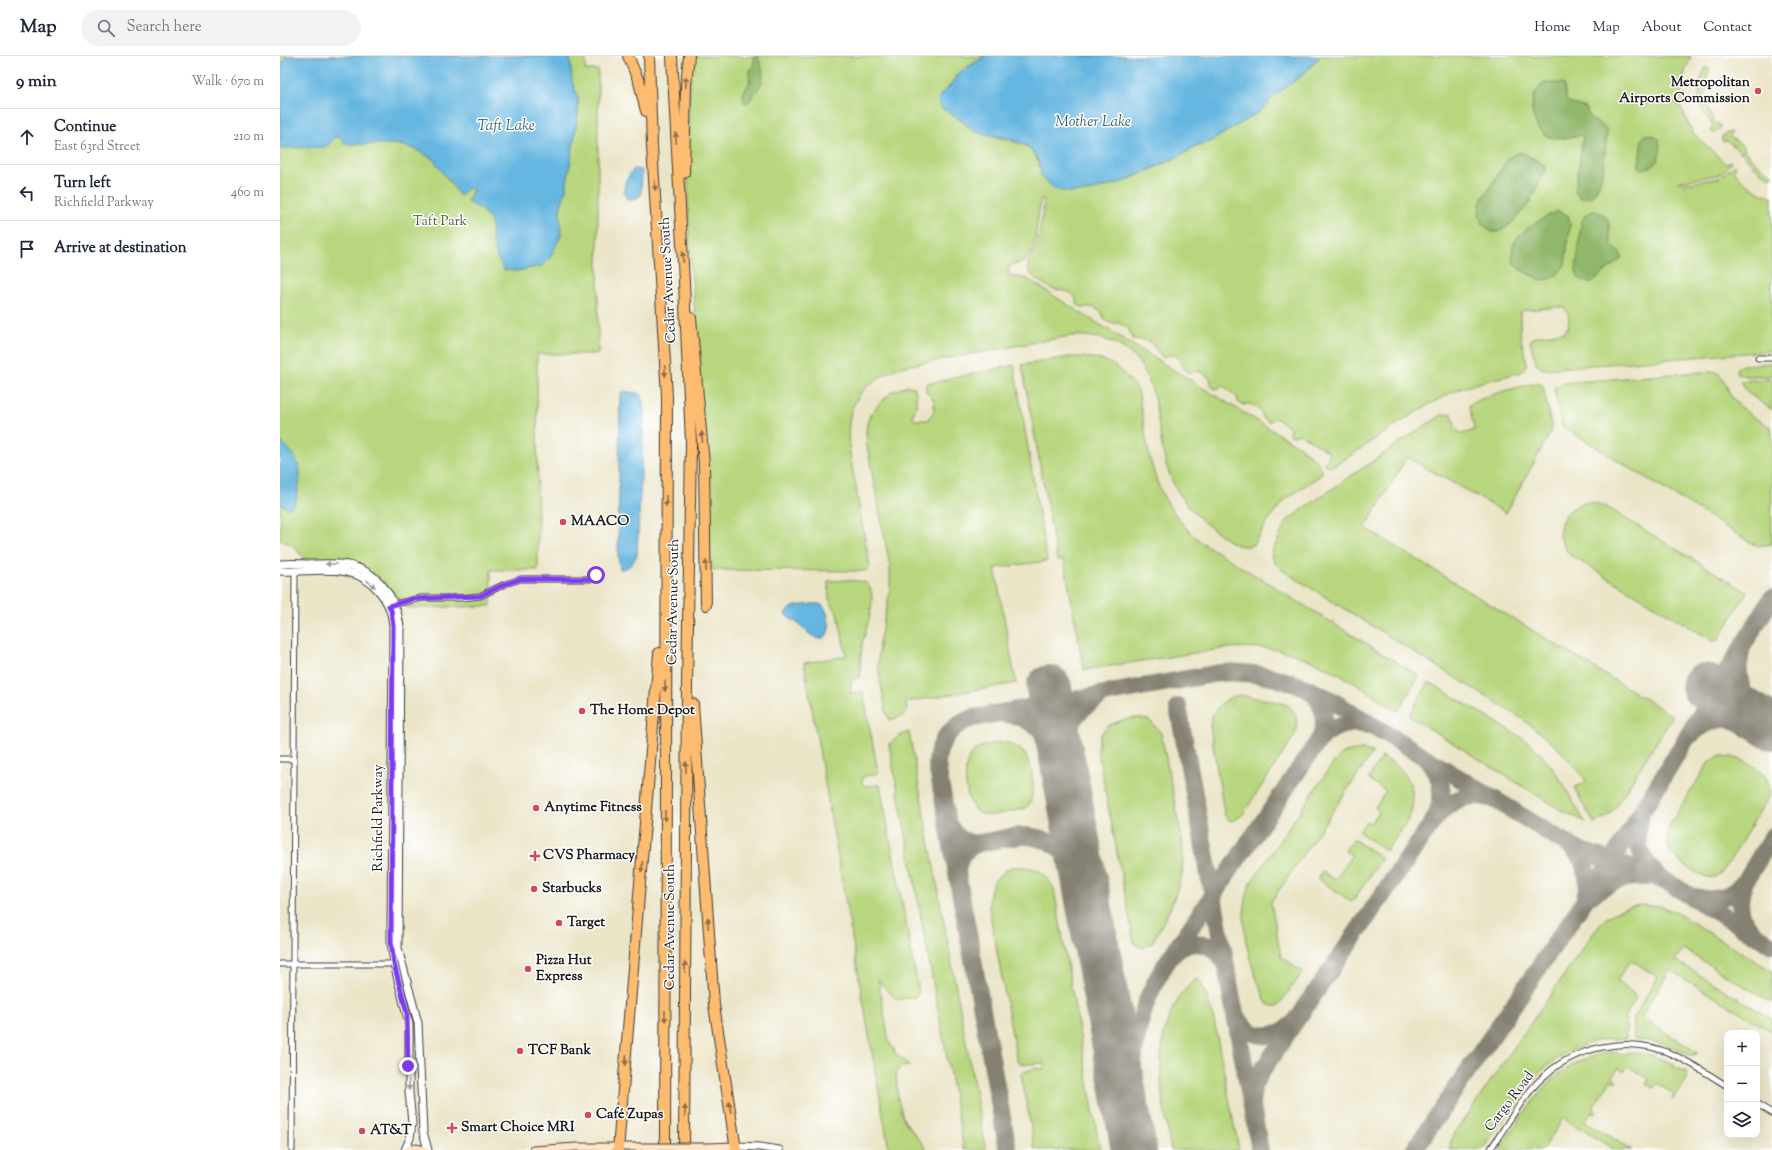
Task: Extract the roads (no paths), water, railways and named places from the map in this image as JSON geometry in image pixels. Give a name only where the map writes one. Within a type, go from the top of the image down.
[{"type":"highway","points":[[628,56],[639,82],[652,146]]},
{"type":"highway","name":"Cedar Avenue South","points":[[649,56],[652,146],[667,396],[665,577],[665,1150]]},
{"type":"highway","name":"Cedar Avenue South","points":[[672,56],[691,443],[686,685],[684,1150]]},
{"type":"highway","points":[[681,232],[686,86],[689,56]]},
{"type":"highway","points":[[684,282],[693,330],[704,464],[706,606]]},
{"type":"highway","points":[[618,1149],[665,577]]},
{"type":"highway","points":[[689,578],[696,772],[714,1005],[736,1148]]},
{"type":"main road","points":[[533,1150],[576,1147],[618,1149],[639,1147],[709,1146],[736,1148]]},
{"type":"main road","points":[[408,1150],[416,1148],[425,1150]]},
{"type":"street","points":[[1758,358],[1772,358]]},
{"type":"street","name":"Richfield Parkway","points":[[280,564],[335,564],[356,567],[374,577],[385,588],[400,626],[398,948],[418,1024],[424,1132],[428,1150]]},
{"type":"street","name":"Richfield Parkway","points":[[280,571],[337,570],[355,574],[376,588],[392,605]]},
{"type":"street","points":[[292,1150],[294,571]]},
{"type":"street","points":[[392,605],[421,598],[480,596],[505,584],[521,579],[590,579],[596,575]]},
{"type":"street","name":"Richfield Parkway","points":[[392,605],[391,941],[394,964],[407,1013],[408,1065],[412,1127],[410,1138],[405,1150]]},
{"type":"street","points":[[280,759],[294,759]]},
{"type":"street","points":[[280,964],[394,964]]},
{"type":"street","name":"Cargo Road","points":[[1490,1150],[1536,1084],[1556,1066],[1577,1054],[1591,1049],[1620,1044],[1652,1048],[1679,1058],[1724,1084]]},
{"type":"street","points":[[408,1065],[415,1068],[417,1073],[422,1103]]},
{"type":"street","points":[[1760,1106],[1772,1113]]},
{"type":"street","points":[[736,1148],[760,1147],[779,1150]]},
{"type":"water","name":"Taft Lake","points":[[286,56],[570,56],[572,81],[578,97],[578,115],[566,189],[560,209],[561,235],[550,258],[542,266],[517,271],[504,270],[497,257],[493,244],[491,221],[481,209],[467,202],[473,190],[468,187],[460,196],[433,159],[415,149],[396,144],[345,144],[340,137],[335,137],[326,147],[280,148],[280,70]]},
{"type":"water","name":"Mother Lake","points":[[985,56],[1320,56],[1304,74],[1279,92],[1260,111],[1210,142],[1197,145],[1185,153],[1123,182],[1086,192],[1069,192],[1054,189],[1041,176],[1041,167],[1035,154],[1027,146],[1009,139],[974,131],[962,121],[940,107],[938,101],[940,95],[949,87],[959,73]]},
{"type":"water","points":[[634,169],[641,170],[642,173],[641,195],[633,200],[627,199],[624,187]]},
{"type":"water","points":[[623,391],[642,395],[644,414],[637,555],[630,565],[626,568],[620,569],[618,556],[620,394]]},
{"type":"water","points":[[280,441],[294,456],[300,470],[295,504],[288,508],[280,504]]},
{"type":"water","points":[[811,604],[822,605],[827,614],[829,626],[827,635],[823,638],[818,638],[808,633],[785,614],[793,607]]},
{"type":"place","name":"Metropolitan Airports Commission","points":[[1758,91]]},
{"type":"place","name":"MAACO","points":[[563,522]]},
{"type":"place","name":"The Home Depot","points":[[582,711]]},
{"type":"place","name":"Anytime Fitness","points":[[536,808]]},
{"type":"place","name":"CVS Pharmacy","points":[[535,856]]},
{"type":"place","name":"Starbucks","points":[[534,889]]},
{"type":"place","name":"Target","points":[[559,923]]},
{"type":"place","name":"Pizza Hut Express","points":[[528,969]]},
{"type":"place","name":"TCF Bank","points":[[520,1051]]},
{"type":"place","name":"Café Zupas","points":[[588,1115]]},
{"type":"place","name":"Smart Choice MRI","points":[[452,1128]]},
{"type":"place","name":"AT&T","points":[[362,1131]]},
{"type":"park label","name":"Taft Park","points":[[440,222]]}]
